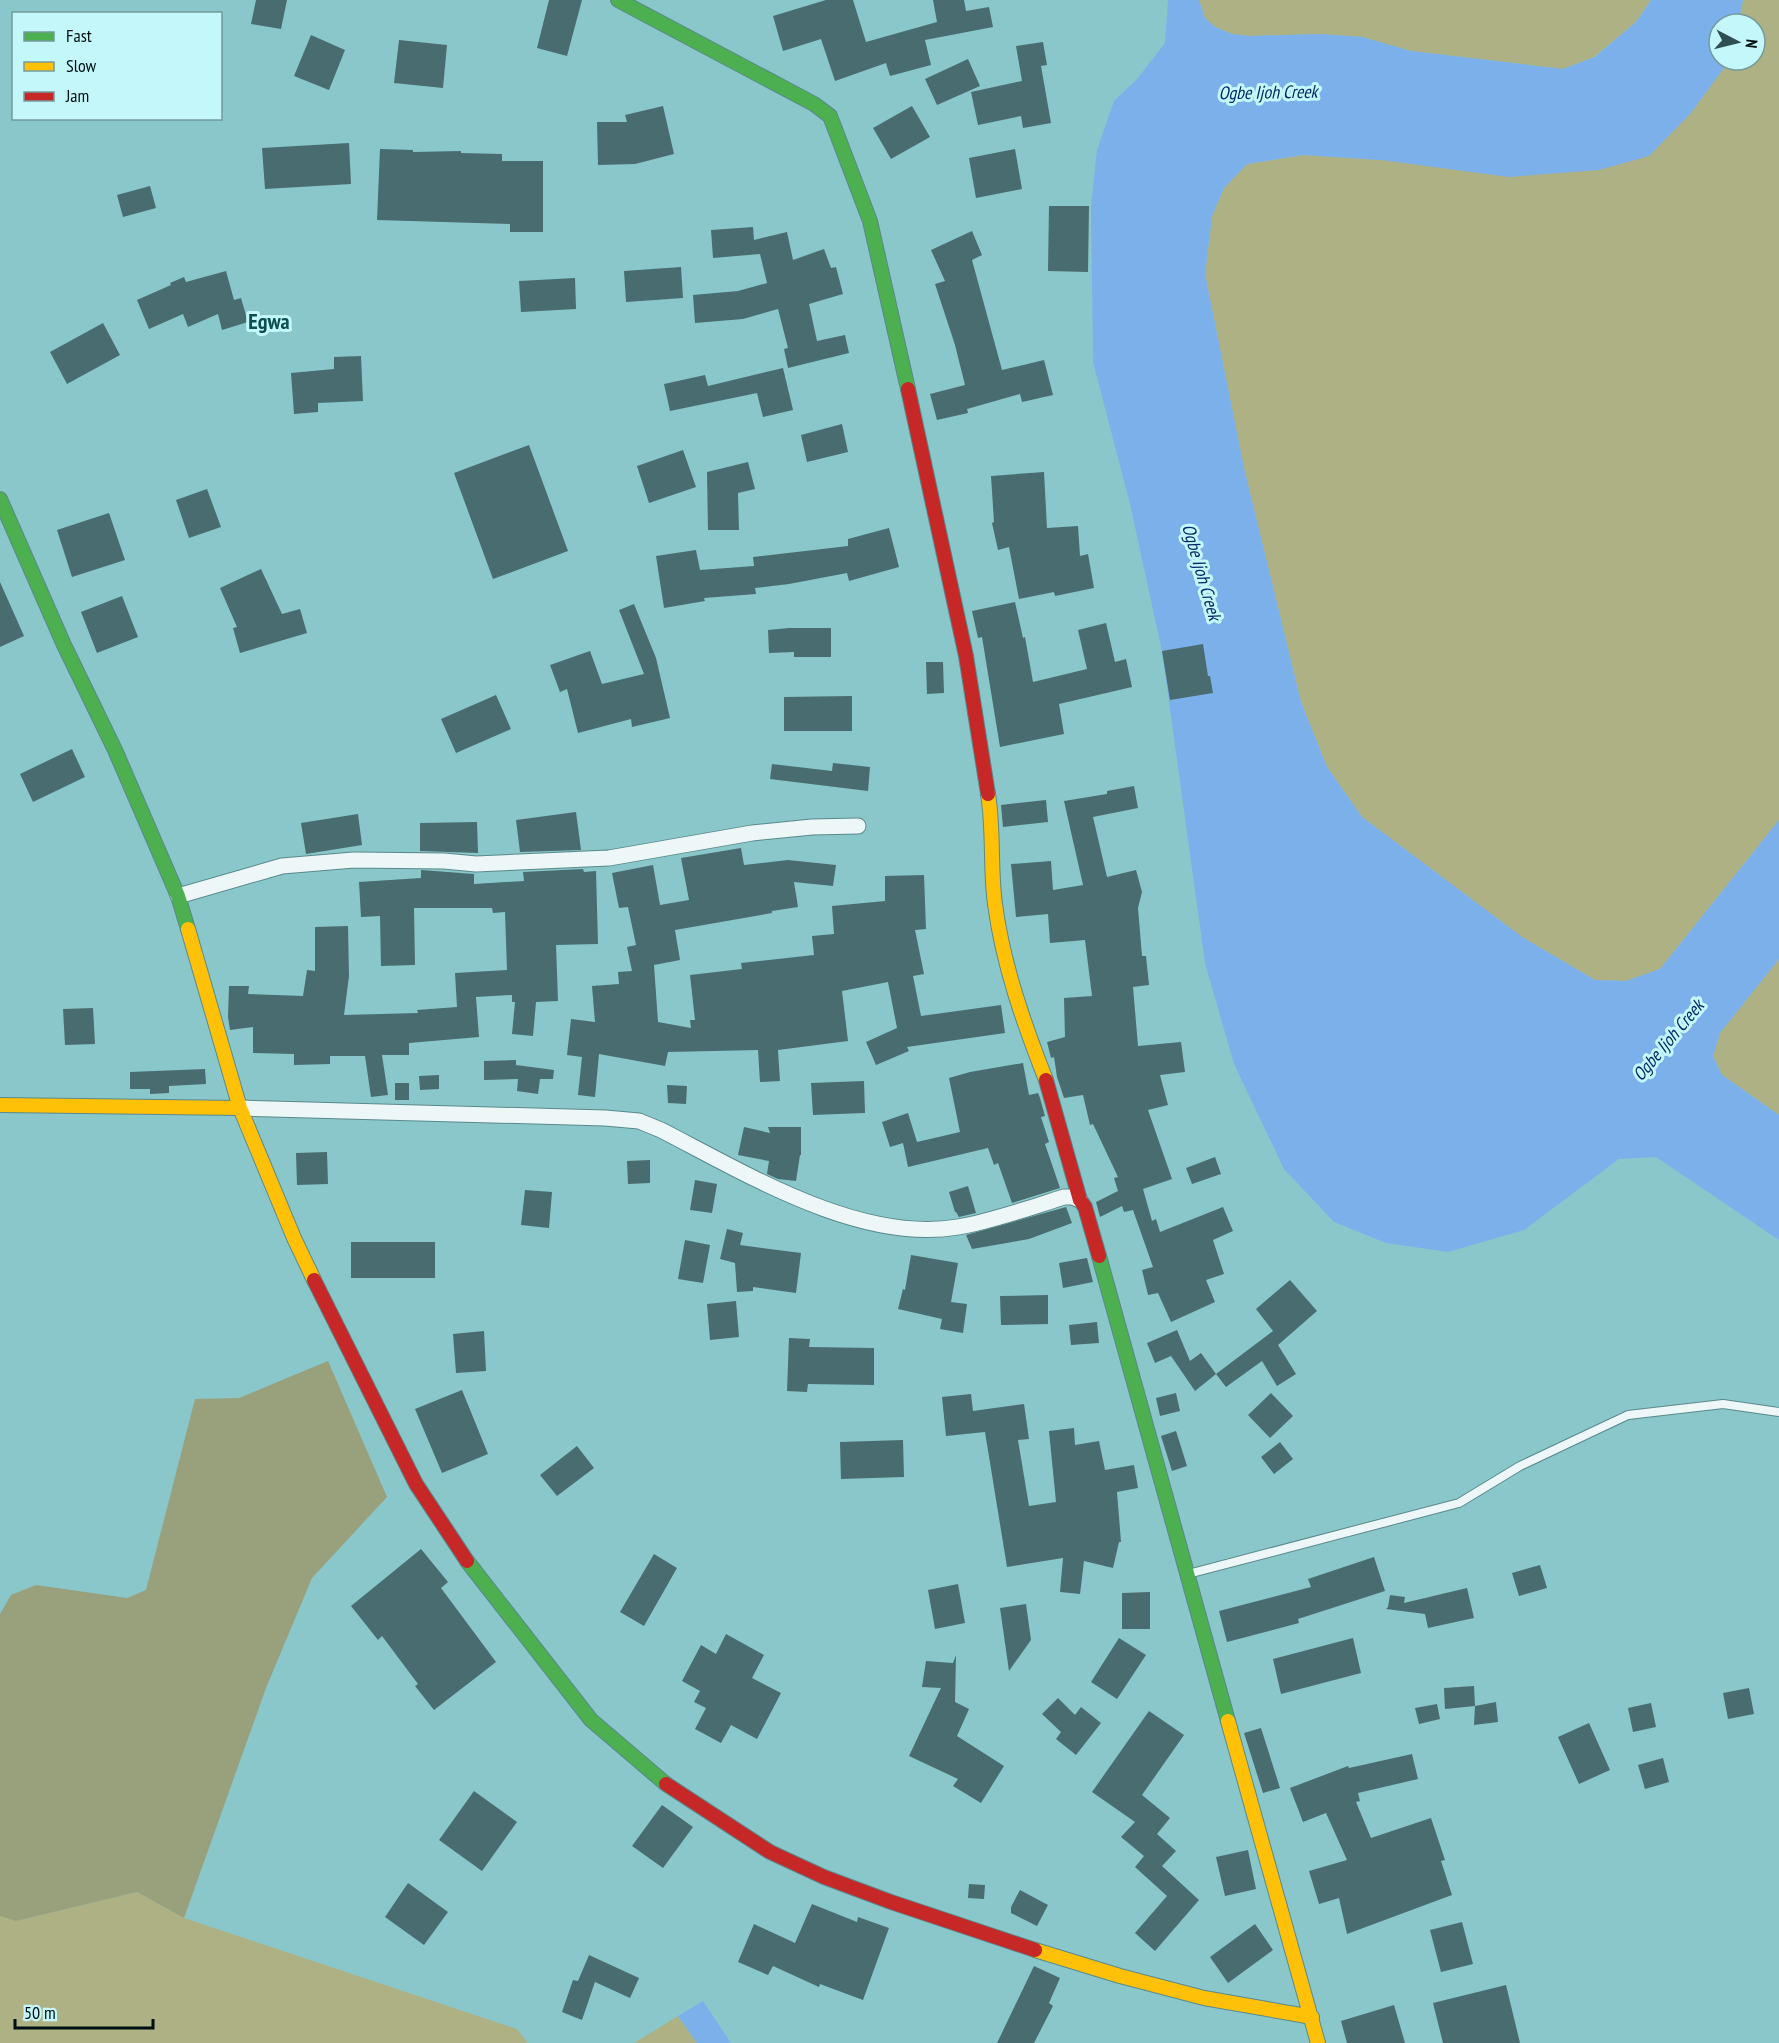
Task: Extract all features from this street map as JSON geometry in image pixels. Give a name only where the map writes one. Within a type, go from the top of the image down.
[{"type":"street","points":[[618,0],[814,104],[830,116],[870,221],[964,645],[989,800],[995,904],[1002,941],[1024,1024],[1051,1094],[1080,1200],[1084,1207],[1318,2043]]},
{"type":"street","points":[[0,499],[64,645],[115,750],[178,896],[240,1108],[294,1238],[416,1484],[467,1561],[591,1720],[671,1788],[730,1828],[770,1852],[824,1877],[912,1909],[1120,1976],[1204,1998],[1312,2017]]},
{"type":"street","points":[[178,896],[282,866],[354,860],[444,861],[476,864],[609,858],[752,833],[812,826],[858,826]]},
{"type":"street","points":[[0,1106],[240,1108],[605,1118],[639,1121],[831,1212],[861,1221],[911,1228],[957,1227],[1064,1197],[1080,1200]]},
{"type":"lane","points":[[1187,1574],[1459,1503],[1520,1466],[1628,1415],[1723,1404],[1779,1412]]},
{"type":"green space","points":[[1199,0],[1651,0],[1636,22],[1594,57],[1563,69],[1411,51],[1362,37],[1319,34],[1248,36],[1232,34],[1215,27],[1205,18]]},
{"type":"green space","points":[[1743,0],[1779,0],[1779,820],[1660,969],[1626,981],[1595,980],[1522,937],[1362,817],[1327,767],[1301,702],[1244,468],[1205,274],[1212,216],[1224,188],[1247,164],[1303,155],[1381,160],[1709,72],[1767,72],[1767,12],[1740,12]]},
{"type":"green space","points":[[1779,959],[1779,1115],[1722,1075],[1713,1056],[1720,1033]]},
{"type":"green space","points":[[328,1361],[387,1497],[312,1578],[266,1688],[184,1918],[137,1892],[16,1921],[0,1916],[0,1614],[11,1595],[36,1585],[127,1598],[146,1590],[195,1399],[239,1398]]},
{"type":"green space","points":[[137,1892],[184,1918],[517,2029],[528,2043],[0,2043],[0,1916],[16,1921]]},
{"type":"green space","points":[[678,2016],[697,2043],[634,2043]]},
{"type":"water","name":"Ogbe Ijoh Creek","points":[[1168,0],[1199,0],[1205,18],[1215,27],[1232,34],[1248,36],[1319,34],[1362,37],[1411,51],[1563,69],[1595,57],[1636,22],[1651,0],[1743,0],[1740,12],[1707,12],[1707,72],[1721,72],[1691,113],[1649,156],[1599,170],[1509,177],[1381,160],[1303,155],[1247,164],[1224,188],[1212,216],[1205,274],[1244,468],[1301,702],[1327,767],[1362,817],[1522,937],[1595,980],[1626,981],[1660,969],[1779,820],[1779,959],[1720,1033],[1713,1056],[1722,1075],[1779,1115],[1779,1240],[1656,1157],[1619,1159],[1524,1230],[1448,1252],[1386,1243],[1334,1222],[1284,1169],[1234,1064],[1205,963],[1162,651],[1130,504],[1093,362],[1091,206],[1097,150],[1114,101],[1137,79],[1165,43]]},
{"type":"water","points":[[703,2001],[731,2043],[697,2043],[678,2016]]},
{"type":"building","points":[[256,0],[287,0],[281,29],[251,24]]},
{"type":"building","points":[[549,0],[582,0],[567,56],[537,48]]},
{"type":"building","points":[[826,0],[853,0],[866,42],[937,22],[933,0],[964,0],[966,11],[989,7],[993,27],[925,40],[931,65],[890,76],[886,63],[835,81],[821,39],[783,51],[773,16]]},
{"type":"building","points":[[311,35],[345,50],[329,90],[294,76]]},
{"type":"building","points":[[399,40],[447,45],[443,88],[394,83]]},
{"type":"building","points":[[1043,42],[1047,65],[1041,66],[1051,123],[1023,128],[1021,116],[978,125],[971,92],[1022,81],[1016,46]]},
{"type":"building","points":[[968,59],[980,86],[937,105],[925,79]]},
{"type":"building","points":[[663,106],[674,154],[635,164],[598,165],[597,122],[627,122],[625,115]]},
{"type":"building","points":[[912,106],[930,137],[891,159],[873,128]]},
{"type":"building","points":[[349,143],[351,184],[265,189],[262,148]]},
{"type":"building","points":[[380,149],[502,154],[502,161],[543,161],[543,232],[510,232],[510,224],[377,220]]},
{"type":"building","points":[[1015,149],[1022,189],[976,198],[969,158]]},
{"type":"building","points":[[150,186],[156,208],[123,217],[117,195]]},
{"type":"building","points":[[1049,206],[1089,206],[1088,272],[1048,271]]},
{"type":"building","points":[[753,227],[754,240],[787,232],[793,260],[824,249],[831,268],[836,267],[843,294],[809,304],[817,341],[845,335],[849,353],[788,368],[784,349],[788,348],[778,309],[743,319],[695,323],[693,295],[738,291],[767,283],[760,254],[713,258],[711,230]]},
{"type":"building","points":[[972,231],[982,255],[972,260],[1002,370],[1044,360],[1053,395],[1022,402],[1020,394],[967,409],[968,413],[937,420],[930,394],[965,385],[955,345],[935,284],[945,281],[931,250]]},
{"type":"building","points":[[681,267],[683,298],[626,302],[624,271]]},
{"type":"building","points":[[226,271],[234,300],[241,298],[248,322],[222,330],[218,314],[188,327],[183,314],[149,329],[137,300],[184,277],[186,282]]},
{"type":"building","points":[[575,278],[576,309],[521,312],[519,281]]},
{"type":"building","points":[[103,323],[120,355],[67,384],[50,352]]},
{"type":"building","points":[[361,356],[363,401],[318,403],[318,412],[294,414],[291,373],[334,369],[334,357]]},
{"type":"building","points":[[783,368],[793,410],[763,417],[757,393],[670,411],[664,384],[705,375],[708,386]]},
{"type":"building","points":[[842,424],[848,452],[807,462],[801,435]]},
{"type":"building","points":[[529,445],[568,551],[493,579],[454,473]]},
{"type":"building","points":[[683,450],[696,487],[649,503],[637,466]]},
{"type":"building","points":[[748,462],[755,489],[738,493],[739,530],[708,530],[707,472]]},
{"type":"building","points":[[1044,472],[1047,528],[1078,526],[1080,556],[1088,554],[1094,588],[1055,596],[1054,592],[1019,599],[1009,547],[998,550],[992,523],[994,522],[991,476]]},
{"type":"building","points":[[207,489],[221,527],[189,538],[176,500]]},
{"type":"building","points":[[109,513],[125,560],[72,577],[57,530]]},
{"type":"building","points":[[889,528],[899,567],[849,581],[847,573],[755,588],[756,594],[704,598],[705,601],[664,608],[656,556],[696,550],[700,570],[754,566],[753,557],[848,546],[848,539]]},
{"type":"building","points":[[261,569],[282,614],[300,609],[307,633],[240,653],[233,628],[237,627],[220,588]]},
{"type":"building","points":[[0,582],[24,636],[0,647]]},
{"type":"building","points":[[122,596],[138,637],[97,653],[81,612]]},
{"type":"building","points":[[1015,602],[1023,638],[1025,637],[1033,682],[1087,669],[1078,630],[1106,623],[1115,662],[1126,659],[1132,687],[1059,704],[1064,734],[1000,747],[982,637],[978,638],[972,611]]},
{"type":"building","points":[[634,604],[656,658],[670,718],[632,727],[631,719],[578,733],[567,689],[560,692],[550,665],[590,651],[602,684],[644,674],[619,610]]},
{"type":"building","points":[[831,628],[831,657],[794,657],[794,652],[769,653],[768,630]]},
{"type":"building","points":[[1203,644],[1213,693],[1170,700],[1162,651]]},
{"type":"building","points":[[926,662],[943,662],[944,693],[927,694]]},
{"type":"building","points":[[496,695],[511,729],[456,753],[441,719]]},
{"type":"building","points":[[852,696],[852,731],[784,731],[784,697]]},
{"type":"building","points":[[72,749],[85,777],[33,802],[20,774]]},
{"type":"building","points":[[833,763],[870,767],[868,791],[770,779],[772,764],[832,771]]},
{"type":"building","points":[[1134,786],[1138,808],[1093,817],[1107,877],[1136,870],[1142,892],[1138,908],[1142,956],[1146,956],[1149,985],[1133,987],[1138,1046],[1181,1042],[1185,1072],[1160,1075],[1168,1105],[1148,1110],[1172,1179],[1143,1189],[1152,1221],[1156,1219],[1160,1232],[1223,1207],[1233,1231],[1213,1240],[1224,1274],[1206,1280],[1215,1302],[1171,1322],[1158,1293],[1148,1295],[1142,1270],[1153,1267],[1133,1210],[1124,1212],[1122,1206],[1100,1217],[1096,1202],[1118,1191],[1114,1178],[1118,1177],[1093,1124],[1090,1125],[1083,1095],[1064,1098],[1057,1077],[1054,1057],[1051,1058],[1047,1042],[1065,1037],[1064,998],[1092,996],[1085,940],[1050,943],[1048,914],[1016,917],[1011,864],[1051,861],[1053,890],[1083,885],[1064,801],[1107,794],[1107,791]]},
{"type":"building","points":[[1046,800],[1048,822],[1003,827],[1001,805]]},
{"type":"building","points":[[576,812],[581,850],[520,852],[516,820]]},
{"type":"building","points":[[358,814],[362,845],[306,854],[301,823]]},
{"type":"building","points":[[477,822],[478,853],[420,851],[420,823]]},
{"type":"building","points":[[741,848],[744,865],[788,860],[836,865],[833,886],[794,882],[798,907],[675,930],[680,960],[654,965],[658,1022],[691,1028],[690,1020],[695,1020],[690,975],[742,969],[741,963],[814,955],[812,936],[834,934],[832,906],[885,901],[885,876],[924,875],[926,929],[915,930],[924,974],[913,976],[921,1016],[1001,1005],[1005,1033],[907,1047],[909,1051],[876,1065],[866,1042],[897,1028],[888,982],[842,991],[848,1041],[778,1050],[780,1081],[760,1082],[758,1050],[668,1052],[665,1066],[599,1054],[595,1097],[578,1095],[582,1057],[567,1055],[571,1019],[595,1022],[592,986],[619,984],[618,972],[632,971],[627,947],[636,945],[628,907],[619,908],[612,873],[653,865],[660,905],[689,900],[681,858]]},
{"type":"building","points":[[583,869],[584,872],[596,871],[598,944],[556,945],[558,1001],[536,1002],[533,1036],[512,1034],[515,1002],[512,1002],[512,995],[476,997],[479,1037],[409,1043],[409,1055],[382,1055],[388,1095],[371,1097],[365,1056],[330,1056],[330,1064],[294,1065],[294,1054],[253,1053],[253,1027],[230,1030],[229,986],[249,986],[248,994],[303,996],[307,970],[315,971],[315,927],[348,926],[349,976],[344,1015],[418,1013],[417,1010],[457,1007],[455,973],[507,970],[505,912],[493,913],[492,908],[414,908],[415,965],[381,966],[380,916],[361,917],[359,882],[421,878],[421,870],[474,874],[474,884],[524,881],[523,872]]},
{"type":"building","points":[[93,1008],[95,1044],[65,1045],[63,1009]]},
{"type":"building","points":[[516,1060],[516,1065],[554,1070],[553,1079],[540,1079],[538,1094],[517,1091],[518,1079],[484,1080],[484,1061]]},
{"type":"building","points":[[1023,1063],[1029,1095],[1038,1093],[1040,1098],[1045,1116],[1041,1117],[1049,1142],[1045,1144],[1060,1188],[1012,1203],[998,1163],[994,1165],[988,1148],[908,1167],[903,1143],[890,1147],[882,1122],[908,1113],[917,1142],[960,1132],[949,1078]]},
{"type":"building","points":[[205,1069],[206,1084],[169,1086],[169,1093],[150,1094],[150,1089],[130,1089],[130,1072]]},
{"type":"building","points":[[439,1075],[439,1089],[420,1090],[419,1076]]},
{"type":"building","points":[[864,1081],[865,1113],[813,1115],[811,1083]]},
{"type":"building","points":[[395,1083],[409,1083],[409,1100],[395,1100]]},
{"type":"building","points":[[667,1085],[687,1086],[686,1104],[668,1103]]},
{"type":"building","points":[[744,1127],[770,1133],[768,1127],[801,1127],[801,1155],[796,1181],[778,1179],[767,1174],[769,1161],[738,1155]]},
{"type":"building","points":[[327,1152],[328,1184],[297,1185],[296,1153]]},
{"type":"building","points":[[1215,1157],[1221,1174],[1192,1184],[1186,1168]]},
{"type":"building","points":[[650,1160],[650,1183],[628,1184],[627,1161]]},
{"type":"building","points":[[695,1180],[717,1184],[712,1213],[690,1210]]},
{"type":"building","points":[[968,1186],[976,1213],[959,1217],[955,1212],[949,1192]]},
{"type":"building","points":[[525,1190],[552,1192],[549,1228],[521,1225]]},
{"type":"building","points":[[1066,1207],[1072,1223],[1029,1239],[972,1249],[966,1235]]},
{"type":"building","points":[[727,1229],[743,1233],[740,1245],[801,1253],[796,1293],[753,1287],[753,1291],[737,1292],[735,1263],[720,1259]]},
{"type":"building","points":[[685,1240],[710,1245],[703,1283],[678,1279]]},
{"type":"building","points":[[351,1242],[435,1242],[435,1278],[351,1278]]},
{"type":"building","points":[[911,1255],[958,1263],[951,1302],[967,1304],[963,1333],[940,1329],[942,1319],[898,1309],[903,1289],[905,1290]]},
{"type":"building","points":[[1087,1258],[1093,1282],[1063,1288],[1059,1263]]},
{"type":"building","points":[[1290,1280],[1317,1311],[1278,1345],[1296,1374],[1277,1386],[1262,1361],[1226,1387],[1216,1374],[1273,1331],[1256,1309]]},
{"type":"building","points":[[1048,1295],[1048,1324],[1001,1325],[1000,1296]]},
{"type":"building","points":[[736,1301],[739,1337],[710,1340],[707,1304]]},
{"type":"building","points":[[1097,1322],[1099,1343],[1071,1345],[1069,1325]]},
{"type":"building","points":[[1177,1330],[1190,1361],[1201,1353],[1216,1374],[1195,1391],[1171,1356],[1155,1363],[1147,1343]]},
{"type":"building","points":[[484,1331],[486,1371],[456,1373],[453,1334]]},
{"type":"building","points":[[789,1338],[810,1339],[809,1347],[874,1348],[874,1385],[808,1384],[807,1392],[787,1391]]},
{"type":"building","points":[[462,1390],[488,1454],[442,1473],[415,1409]]},
{"type":"building","points":[[1176,1393],[1180,1411],[1160,1416],[1156,1398]]},
{"type":"building","points":[[1271,1393],[1293,1416],[1270,1438],[1248,1415]]},
{"type":"building","points":[[971,1394],[973,1411],[1024,1404],[1029,1439],[1018,1440],[1029,1506],[1056,1502],[1049,1431],[1074,1428],[1075,1445],[1099,1441],[1105,1470],[1134,1465],[1138,1488],[1117,1492],[1121,1542],[1119,1542],[1113,1568],[1084,1561],[1080,1594],[1060,1592],[1063,1558],[1007,1567],[985,1432],[946,1436],[942,1397]]},
{"type":"building","points":[[1176,1431],[1187,1466],[1172,1471],[1161,1436]]},
{"type":"building","points":[[903,1440],[904,1477],[841,1479],[840,1442]]},
{"type":"building","points":[[1280,1442],[1293,1459],[1274,1474],[1261,1457]]},
{"type":"building","points":[[577,1446],[594,1468],[557,1496],[540,1475]]},
{"type":"building","points":[[421,1549],[448,1582],[441,1588],[496,1662],[434,1710],[415,1686],[418,1684],[382,1636],[378,1640],[351,1606]]},
{"type":"building","points":[[654,1554],[677,1568],[644,1626],[620,1612]]},
{"type":"building","points":[[1374,1557],[1385,1591],[1298,1619],[1299,1623],[1227,1642],[1219,1611],[1311,1587],[1308,1579]]},
{"type":"building","points":[[1540,1565],[1547,1588],[1519,1596],[1512,1573]]},
{"type":"building","points":[[958,1584],[965,1623],[935,1629],[928,1590]]},
{"type":"building","points":[[1467,1588],[1474,1618],[1428,1628],[1425,1614],[1386,1609],[1390,1595],[1405,1597],[1404,1603]]},
{"type":"building","points":[[1150,1592],[1150,1629],[1122,1629],[1122,1593]]},
{"type":"building","points":[[1026,1604],[1031,1640],[1009,1671],[1000,1608]]},
{"type":"building","points":[[726,1634],[764,1655],[752,1678],[781,1693],[757,1739],[731,1725],[721,1743],[695,1729],[706,1708],[694,1702],[700,1691],[682,1681],[701,1645],[716,1654]]},
{"type":"building","points":[[1119,1638],[1146,1655],[1117,1699],[1091,1682]]},
{"type":"building","points":[[1353,1638],[1361,1673],[1281,1694],[1273,1659]]},
{"type":"building","points":[[956,1655],[955,1702],[969,1709],[957,1736],[1004,1766],[981,1803],[953,1786],[958,1779],[909,1756],[941,1688],[922,1687],[926,1661],[953,1663]]},
{"type":"building","points":[[1474,1686],[1475,1706],[1445,1709],[1444,1688]]},
{"type":"building","points":[[1749,1688],[1754,1714],[1728,1719],[1723,1693]]},
{"type":"building","points":[[1058,1698],[1075,1715],[1081,1707],[1101,1723],[1076,1755],[1056,1739],[1061,1732],[1042,1714]]},
{"type":"building","points":[[1496,1702],[1498,1722],[1474,1725],[1475,1706]]},
{"type":"building","points":[[1651,1703],[1656,1727],[1633,1732],[1628,1708]]},
{"type":"building","points":[[1437,1704],[1440,1719],[1419,1724],[1415,1708]]},
{"type":"building","points":[[1149,1711],[1184,1735],[1142,1795],[1170,1818],[1157,1834],[1176,1851],[1162,1866],[1199,1900],[1155,1951],[1135,1933],[1167,1896],[1135,1867],[1144,1856],[1121,1837],[1135,1822],[1092,1792]]},
{"type":"building","points":[[1589,1723],[1610,1770],[1579,1784],[1558,1737]]},
{"type":"building","points":[[1261,1728],[1280,1788],[1263,1793],[1244,1733]]},
{"type":"building","points":[[1412,1754],[1418,1779],[1358,1793],[1360,1801],[1356,1802],[1371,1838],[1431,1818],[1445,1860],[1441,1861],[1452,1895],[1347,1934],[1339,1898],[1319,1904],[1309,1871],[1347,1860],[1326,1813],[1303,1822],[1290,1788],[1348,1766],[1349,1768]]},
{"type":"building","points":[[1663,1758],[1669,1782],[1645,1789],[1638,1765]]},
{"type":"building","points":[[474,1791],[517,1822],[482,1871],[439,1840]]},
{"type":"building","points":[[662,1805],[693,1827],[663,1868],[632,1846]]},
{"type":"building","points":[[1248,1850],[1256,1889],[1225,1896],[1216,1857]]},
{"type":"building","points":[[408,1883],[448,1912],[424,1945],[385,1917]]},
{"type":"building","points":[[969,1884],[985,1885],[984,1899],[968,1898]]},
{"type":"building","points":[[1020,1890],[1048,1905],[1037,1926],[1011,1913],[1011,1907]]},
{"type":"building","points":[[812,1904],[857,1922],[858,1917],[889,1928],[863,2000],[820,1984],[819,1987],[773,1966],[768,1975],[738,1962],[754,1924],[795,1943]]},
{"type":"building","points":[[1462,1922],[1473,1964],[1441,1972],[1430,1930]]},
{"type":"building","points":[[1255,1924],[1273,1950],[1228,1983],[1210,1957]]},
{"type":"building","points":[[589,1955],[639,1978],[630,1998],[595,1982],[582,2020],[562,2012],[573,1980],[578,1981]]},
{"type":"building","points":[[1034,1966],[1060,1978],[1049,2003],[1053,2006],[1034,2043],[997,2043]]},
{"type":"building","points":[[1506,1985],[1520,2043],[1443,2043],[1433,2003]]},
{"type":"building","points":[[1394,2005],[1405,2043],[1347,2043],[1341,2021]]},
{"type":"traffic: fast","points":[[618,0],[814,104],[830,116],[870,221],[908,389]]},
{"type":"traffic: fast","points":[[0,499],[64,645],[115,750],[178,896],[188,929]]},
{"type":"traffic: fast","points":[[1099,1256],[1228,1721]]},
{"type":"traffic: fast","points":[[467,1561],[591,1720],[666,1784]]},
{"type":"traffic: slow","points":[[988,794],[994,890],[1003,949],[1015,994],[1046,1080]]},
{"type":"traffic: slow","points":[[188,929],[240,1108],[314,1280]]},
{"type":"traffic: slow","points":[[0,1105],[240,1108]]},
{"type":"traffic: slow","points":[[1228,1721],[1318,2043]]},
{"type":"traffic: slow","points":[[1035,1950],[1204,1998],[1312,2017]]},
{"type":"traffic: jam","points":[[908,389],[966,656],[988,794]]},
{"type":"traffic: jam","points":[[1046,1080],[1080,1200],[1085,1207],[1099,1256]]},
{"type":"traffic: jam","points":[[314,1280],[416,1484],[467,1561]]},
{"type":"traffic: jam","points":[[666,1784],[770,1852],[824,1877],[1035,1950]]},
{"type":"district","name":"Egwa","points":[[269,321]]}]
